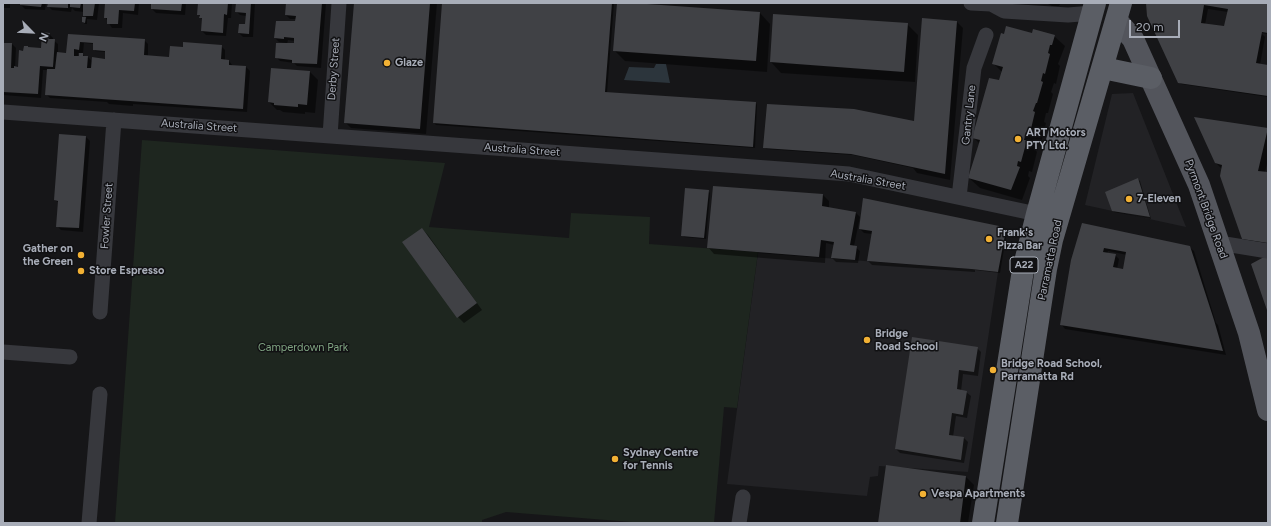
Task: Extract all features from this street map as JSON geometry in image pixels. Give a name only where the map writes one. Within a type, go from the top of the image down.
[{"type":"highway","points":[[1094,8],[1119,12]]},
{"type":"highway","name":"Parramatta Road","points":[[983,523],[1023,270],[1094,8]]},
{"type":"highway","name":"Parramatta Road","points":[[1007,523],[1046,269],[1060,213],[1119,12]]},
{"type":"highway","points":[[1103,68],[1151,78]]},
{"type":"main road","name":"Pyrmont Bridge Road","points":[[1119,12],[1133,39],[1199,184],[1249,333],[1268,410]]},
{"type":"street","name":"Derby Street","points":[[330,136],[339,3]]},
{"type":"street","points":[[970,3],[991,4],[1004,10],[1068,15],[1094,8]]},
{"type":"street","name":"Gantry Lane","points":[[959,197],[974,68],[986,34]]},
{"type":"street","name":"Australia Street","points":[[3,112],[849,174],[1037,214]]},
{"type":"street","name":"Fowler Street","points":[[100,312],[114,120]]},
{"type":"street","points":[[1219,243],[1268,251]]},
{"type":"street","points":[[3,352],[70,357]]},
{"type":"street","points":[[89,523],[100,394]]},
{"type":"street","points":[[739,523],[743,497]]},
{"type":"shaded area","points":[[656,64],[666,64],[670,83],[624,80],[629,67],[654,68]]},
{"type":"shaded area","name":"7-Eleven","points":[[1133,93],[1186,227],[1085,205],[1112,94]]},
{"type":"shaded area","name":"Bridge Road School","points":[[758,253],[998,272],[968,472],[879,466],[878,476],[870,477],[867,496],[727,484]]},
{"type":"green space","name":"Camperdown Park","points":[[142,140],[445,163],[429,227],[569,238],[571,213],[650,217],[649,244],[758,252],[737,408],[724,407],[714,523],[644,523],[506,512],[482,520],[482,523],[115,523]]},
{"type":"building","points":[[20,3],[42,3],[41,7],[20,5]]},
{"type":"building","points":[[48,3],[68,3],[68,8],[47,7]]},
{"type":"building","points":[[70,3],[81,3],[80,8],[70,7]]},
{"type":"building","points":[[83,3],[95,3],[93,16],[83,16]]},
{"type":"building","points":[[105,3],[135,3],[134,11],[119,10],[118,24],[107,24],[107,18],[104,18]]},
{"type":"building","points":[[151,3],[182,3],[181,11],[151,9]]},
{"type":"building","points":[[198,3],[228,3],[227,15],[224,14],[223,33],[201,31],[202,18],[199,18],[200,15],[197,15]]},
{"type":"building","points":[[236,3],[251,3],[249,34],[238,33],[239,24],[245,24],[246,13],[235,12]]},
{"type":"building","points":[[286,3],[322,3],[317,64],[292,63],[292,60],[275,58],[276,43],[294,43],[294,38],[274,38],[276,21],[295,21],[296,16],[285,15]]},
{"type":"building","name":"Glaze","points":[[354,3],[430,3],[420,129],[344,123]]},
{"type":"building","points":[[442,3],[612,3],[605,92],[756,102],[753,147],[433,123]]},
{"type":"building","points":[[617,3],[760,12],[756,61],[613,51]]},
{"type":"building","points":[[1146,3],[1268,3],[1268,33],[1262,32],[1256,63],[1268,65],[1268,96],[1178,83],[1147,16]],"holes":[[[1204,5],[1228,9],[1224,26],[1201,23]]]},
{"type":"building","points":[[773,14],[908,23],[904,72],[770,62]]},
{"type":"building","points":[[82,17],[86,17],[85,23],[82,22]]},
{"type":"building","points":[[922,18],[957,21],[945,174],[851,154],[763,148],[767,104],[854,109],[914,121]]},
{"type":"building","points":[[1006,26],[1032,33],[1033,29],[1055,35],[1052,45],[1050,45],[1048,53],[1050,54],[1045,74],[1043,73],[1041,81],[1043,82],[1033,111],[1035,112],[1030,133],[1026,132],[1024,140],[1027,140],[1021,162],[1018,161],[1017,166],[1020,167],[1011,190],[968,178],[980,140],[972,138],[989,78],[999,80],[1003,67],[992,64],[1001,33],[1004,34]]},
{"type":"building","points":[[42,32],[50,33],[49,39],[55,39],[53,67],[40,66],[38,94],[3,92],[3,43],[12,43],[11,68],[14,68],[14,66],[18,67],[19,50],[23,51],[24,46],[41,48]]},
{"type":"building","points":[[68,34],[145,39],[144,55],[169,57],[170,46],[183,47],[183,42],[222,45],[221,59],[229,60],[229,65],[246,66],[243,109],[45,95],[47,69],[55,69],[57,52],[66,53]],"holes":[[[80,42],[93,43],[93,50],[105,51],[105,59],[92,57],[91,68],[87,68],[88,56],[83,56],[83,53],[79,53],[79,56],[74,56],[74,49],[79,50]]]},
{"type":"building","points":[[271,68],[310,71],[307,105],[298,104],[298,107],[274,105],[274,103],[268,102]]},
{"type":"building","points":[[1194,117],[1268,128],[1258,171],[1268,172],[1268,243],[1242,239],[1220,176],[1222,165],[1215,163]]},
{"type":"building","points":[[59,134],[86,136],[79,228],[56,227],[58,201],[54,200]]},
{"type":"building","points":[[1138,178],[1150,217],[1112,211],[1105,192]]},
{"type":"building","points":[[713,186],[823,194],[822,206],[856,212],[850,245],[857,246],[855,260],[831,258],[834,242],[821,240],[819,257],[707,248]]},
{"type":"building","points":[[685,188],[709,190],[704,238],[681,236]]},
{"type":"building","points":[[863,198],[999,226],[1005,235],[998,272],[867,261],[872,231],[859,229]]},
{"type":"building","points":[[1082,223],[1190,246],[1223,351],[1060,325],[1071,260]],"holes":[[[1104,248],[1126,252],[1123,269],[1113,267],[1116,254],[1103,252]]]},
{"type":"building","points":[[422,228],[477,303],[457,318],[402,242]]},
{"type":"building","points":[[1264,257],[1268,258],[1268,313],[1251,264]]},
{"type":"building","points":[[912,337],[978,347],[974,372],[959,370],[957,389],[967,391],[963,415],[952,413],[949,435],[964,437],[961,460],[895,449]]},
{"type":"building","name":"Vespa Apartments","points":[[886,465],[966,476],[960,523],[878,523]]},
{"type":"place","name":"Glaze","points":[[387,63]]},
{"type":"place","name":"ART Motors PTY Ltd.","points":[[1018,139]]},
{"type":"place","name":"7-Eleven","points":[[1129,199]]},
{"type":"place","name":"Frank's Pizza Bar","points":[[989,239]]},
{"type":"place","name":"Gather on the Green","points":[[81,255]]},
{"type":"place","name":"Store Espresso","points":[[81,271]]},
{"type":"place","name":"Bridge Road School","points":[[867,340]]},
{"type":"place","name":"Bridge Road School, Parramatta Rd","points":[[993,370]]},
{"type":"place","name":"Sydney Centre for Tennis","points":[[615,459]]},
{"type":"place","name":"Vespa Apartments","points":[[923,494]]}]
